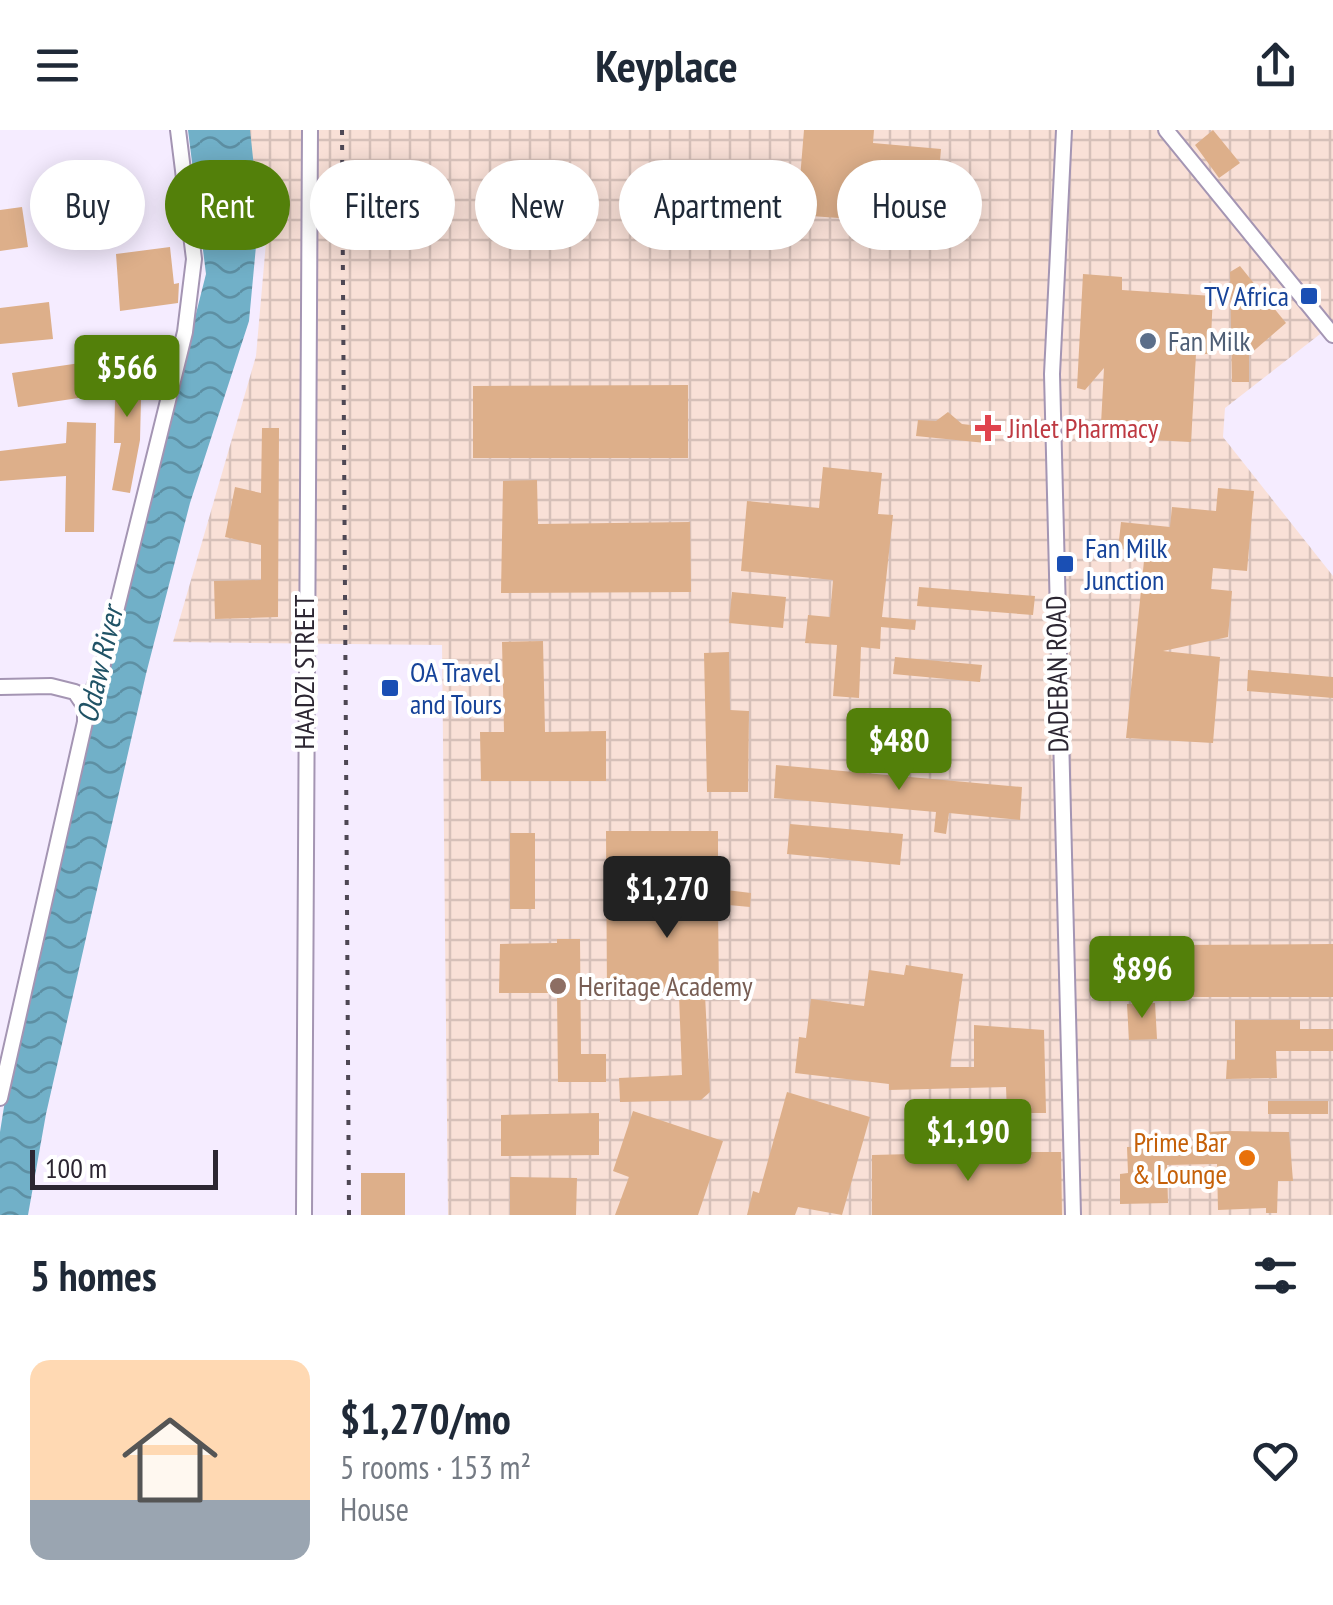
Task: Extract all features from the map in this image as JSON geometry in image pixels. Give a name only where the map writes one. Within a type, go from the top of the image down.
[{"type":"street","points":[[0,1098],[84,736],[85,707],[101,672],[185,332],[194,259],[178,130]]},
{"type":"street","name":"HAADZI STREET","points":[[304,1215],[310,130]]},
{"type":"street","points":[[1166,130],[1333,335]]},
{"type":"street","name":"DADEBAN ROAD","points":[[1064,131],[1052,374],[1058,744],[1073,1215]]},
{"type":"street","points":[[0,687],[66,688],[76,692],[85,707]]},
{"type":"shaded area","points":[[247,130],[1333,130],[1333,324],[1225,408],[1223,437],[1333,576],[1333,1215],[448,1215],[442,645],[173,642],[256,356],[265,250],[290,250],[290,160],[253,160]]},
{"type":"water","points":[[188,130],[250,130],[253,160],[192,160]]},
{"type":"water","points":[[203,250],[256,250],[249,321],[190,503],[146,674],[46,1114],[28,1215],[0,1215],[0,1132],[18,1018],[206,274]]},
{"type":"building","points":[[804,130],[874,130],[873,143],[941,149],[940,160],[837,160],[837,218],[817,216],[817,160],[802,160]]},
{"type":"building","points":[[1213,130],[1240,163],[1219,178],[1195,145]]},
{"type":"building","points":[[22,207],[28,247],[0,251],[0,210]]},
{"type":"building","points":[[170,250],[174,284],[179,283],[178,303],[120,311],[116,254]]},
{"type":"building","points":[[1240,266],[1286,323],[1249,355],[1249,382],[1232,382],[1230,272]]},
{"type":"building","points":[[1083,274],[1122,277],[1122,290],[1213,296],[1210,354],[1196,354],[1191,442],[1118,438],[1119,428],[1106,432],[1101,424],[1104,368],[1085,390],[1077,388]]},
{"type":"building","points":[[49,302],[53,339],[0,344],[0,308]]},
{"type":"building","points":[[116,358],[142,359],[140,440],[130,493],[112,490],[121,443],[114,443]]},
{"type":"building","points":[[87,362],[92,396],[18,407],[12,373]]},
{"type":"building","points":[[688,385],[688,458],[473,458],[473,386]]},
{"type":"building","points":[[948,412],[962,424],[988,427],[986,443],[916,436],[918,420],[936,421]]},
{"type":"building","points":[[67,422],[96,423],[94,532],[65,532],[66,476],[0,481],[0,451],[66,443]]},
{"type":"building","points":[[262,428],[279,428],[278,617],[215,619],[214,581],[261,580],[261,545],[225,537],[235,487],[261,493]]},
{"type":"building","points":[[823,467],[882,473],[878,514],[893,515],[882,617],[916,620],[915,630],[881,627],[880,649],[861,647],[859,698],[833,696],[837,645],[805,643],[808,615],[830,617],[833,580],[741,571],[747,501],[819,508]]},
{"type":"building","points":[[537,480],[538,524],[690,522],[691,592],[501,593],[503,481]]},
{"type":"building","points":[[1218,488],[1254,491],[1247,571],[1213,568],[1211,589],[1232,591],[1228,637],[1163,651],[1220,657],[1213,743],[1126,738],[1145,551],[1118,549],[1121,522],[1170,527],[1172,507],[1216,511]]},
{"type":"building","points":[[919,587],[1035,596],[1033,615],[917,606]]},
{"type":"building","points":[[732,592],[786,597],[783,628],[729,623]]},
{"type":"building","points":[[543,641],[545,732],[606,731],[606,781],[481,781],[480,732],[504,732],[502,642]]},
{"type":"building","points":[[729,652],[730,710],[749,711],[748,792],[707,792],[704,653]]},
{"type":"building","points":[[895,657],[982,665],[980,682],[893,674]]},
{"type":"building","points":[[1248,670],[1333,677],[1333,698],[1247,691]]},
{"type":"building","points":[[776,765],[1022,787],[1020,820],[949,813],[946,834],[934,832],[936,812],[774,798]]},
{"type":"building","points":[[790,824],[903,834],[900,865],[787,854]]},
{"type":"building","points":[[606,831],[718,831],[718,889],[751,893],[750,907],[718,904],[719,995],[705,995],[710,1092],[701,1100],[620,1102],[619,1078],[682,1075],[679,995],[607,995]]},
{"type":"building","points":[[510,833],[535,833],[535,909],[510,909]]},
{"type":"building","points":[[557,939],[580,939],[581,1054],[606,1054],[606,1082],[558,1082],[557,993],[499,993],[500,944],[557,943]]},
{"type":"building","points":[[1333,944],[1333,997],[1174,997],[1173,945]]},
{"type":"building","points":[[906,965],[963,974],[950,1067],[974,1067],[974,1025],[1044,1030],[1046,1113],[1007,1113],[1006,1087],[889,1090],[889,1084],[795,1073],[799,1037],[806,1038],[811,999],[864,1006],[869,970],[904,975]]},
{"type":"building","points":[[1155,1003],[1157,1039],[1129,1040],[1127,1004]]},
{"type":"building","points":[[1235,1020],[1300,1020],[1300,1029],[1333,1029],[1333,1051],[1276,1051],[1277,1078],[1226,1079],[1227,1060],[1235,1060]]},
{"type":"building","points":[[787,1092],[870,1117],[842,1215],[798,1207],[795,1215],[747,1215],[753,1191],[759,1193]]},
{"type":"building","points":[[1268,1101],[1328,1101],[1328,1114],[1268,1114]]},
{"type":"building","points":[[633,1111],[723,1141],[698,1215],[615,1215],[629,1177],[613,1171]]},
{"type":"building","points":[[599,1113],[599,1155],[501,1156],[501,1115]]},
{"type":"building","points":[[1208,1132],[1289,1132],[1293,1181],[1278,1181],[1277,1213],[1266,1213],[1266,1208],[1218,1210],[1217,1164],[1167,1165],[1168,1203],[1120,1204],[1120,1174],[1128,1173],[1127,1147],[1209,1145]]},
{"type":"building","points":[[1061,1152],[1062,1215],[872,1215],[872,1155]]},
{"type":"building","points":[[361,1173],[405,1173],[405,1215],[361,1215]]},
{"type":"building","points":[[510,1177],[577,1178],[576,1215],[510,1215]]},
{"type":"railway","points":[[342,130],[349,1215]]},
{"type":"place","name":"TV Africa","points":[[1309,296]]},
{"type":"place","name":"Fan Milk","points":[[1148,341]]},
{"type":"place","name":"Jinlet Pharmacy","points":[[988,428]]},
{"type":"place","name":"Fan Milk Junction","points":[[1065,564]]},
{"type":"place","name":"OA Travel and Tours","points":[[390,688]]},
{"type":"place","name":"Heritage Academy","points":[[558,986]]},
{"type":"place","name":"Prime Bar & Lounge","points":[[1247,1158]]},
{"type":"water label","name":"Odaw River","points":[[100,665]]}]
